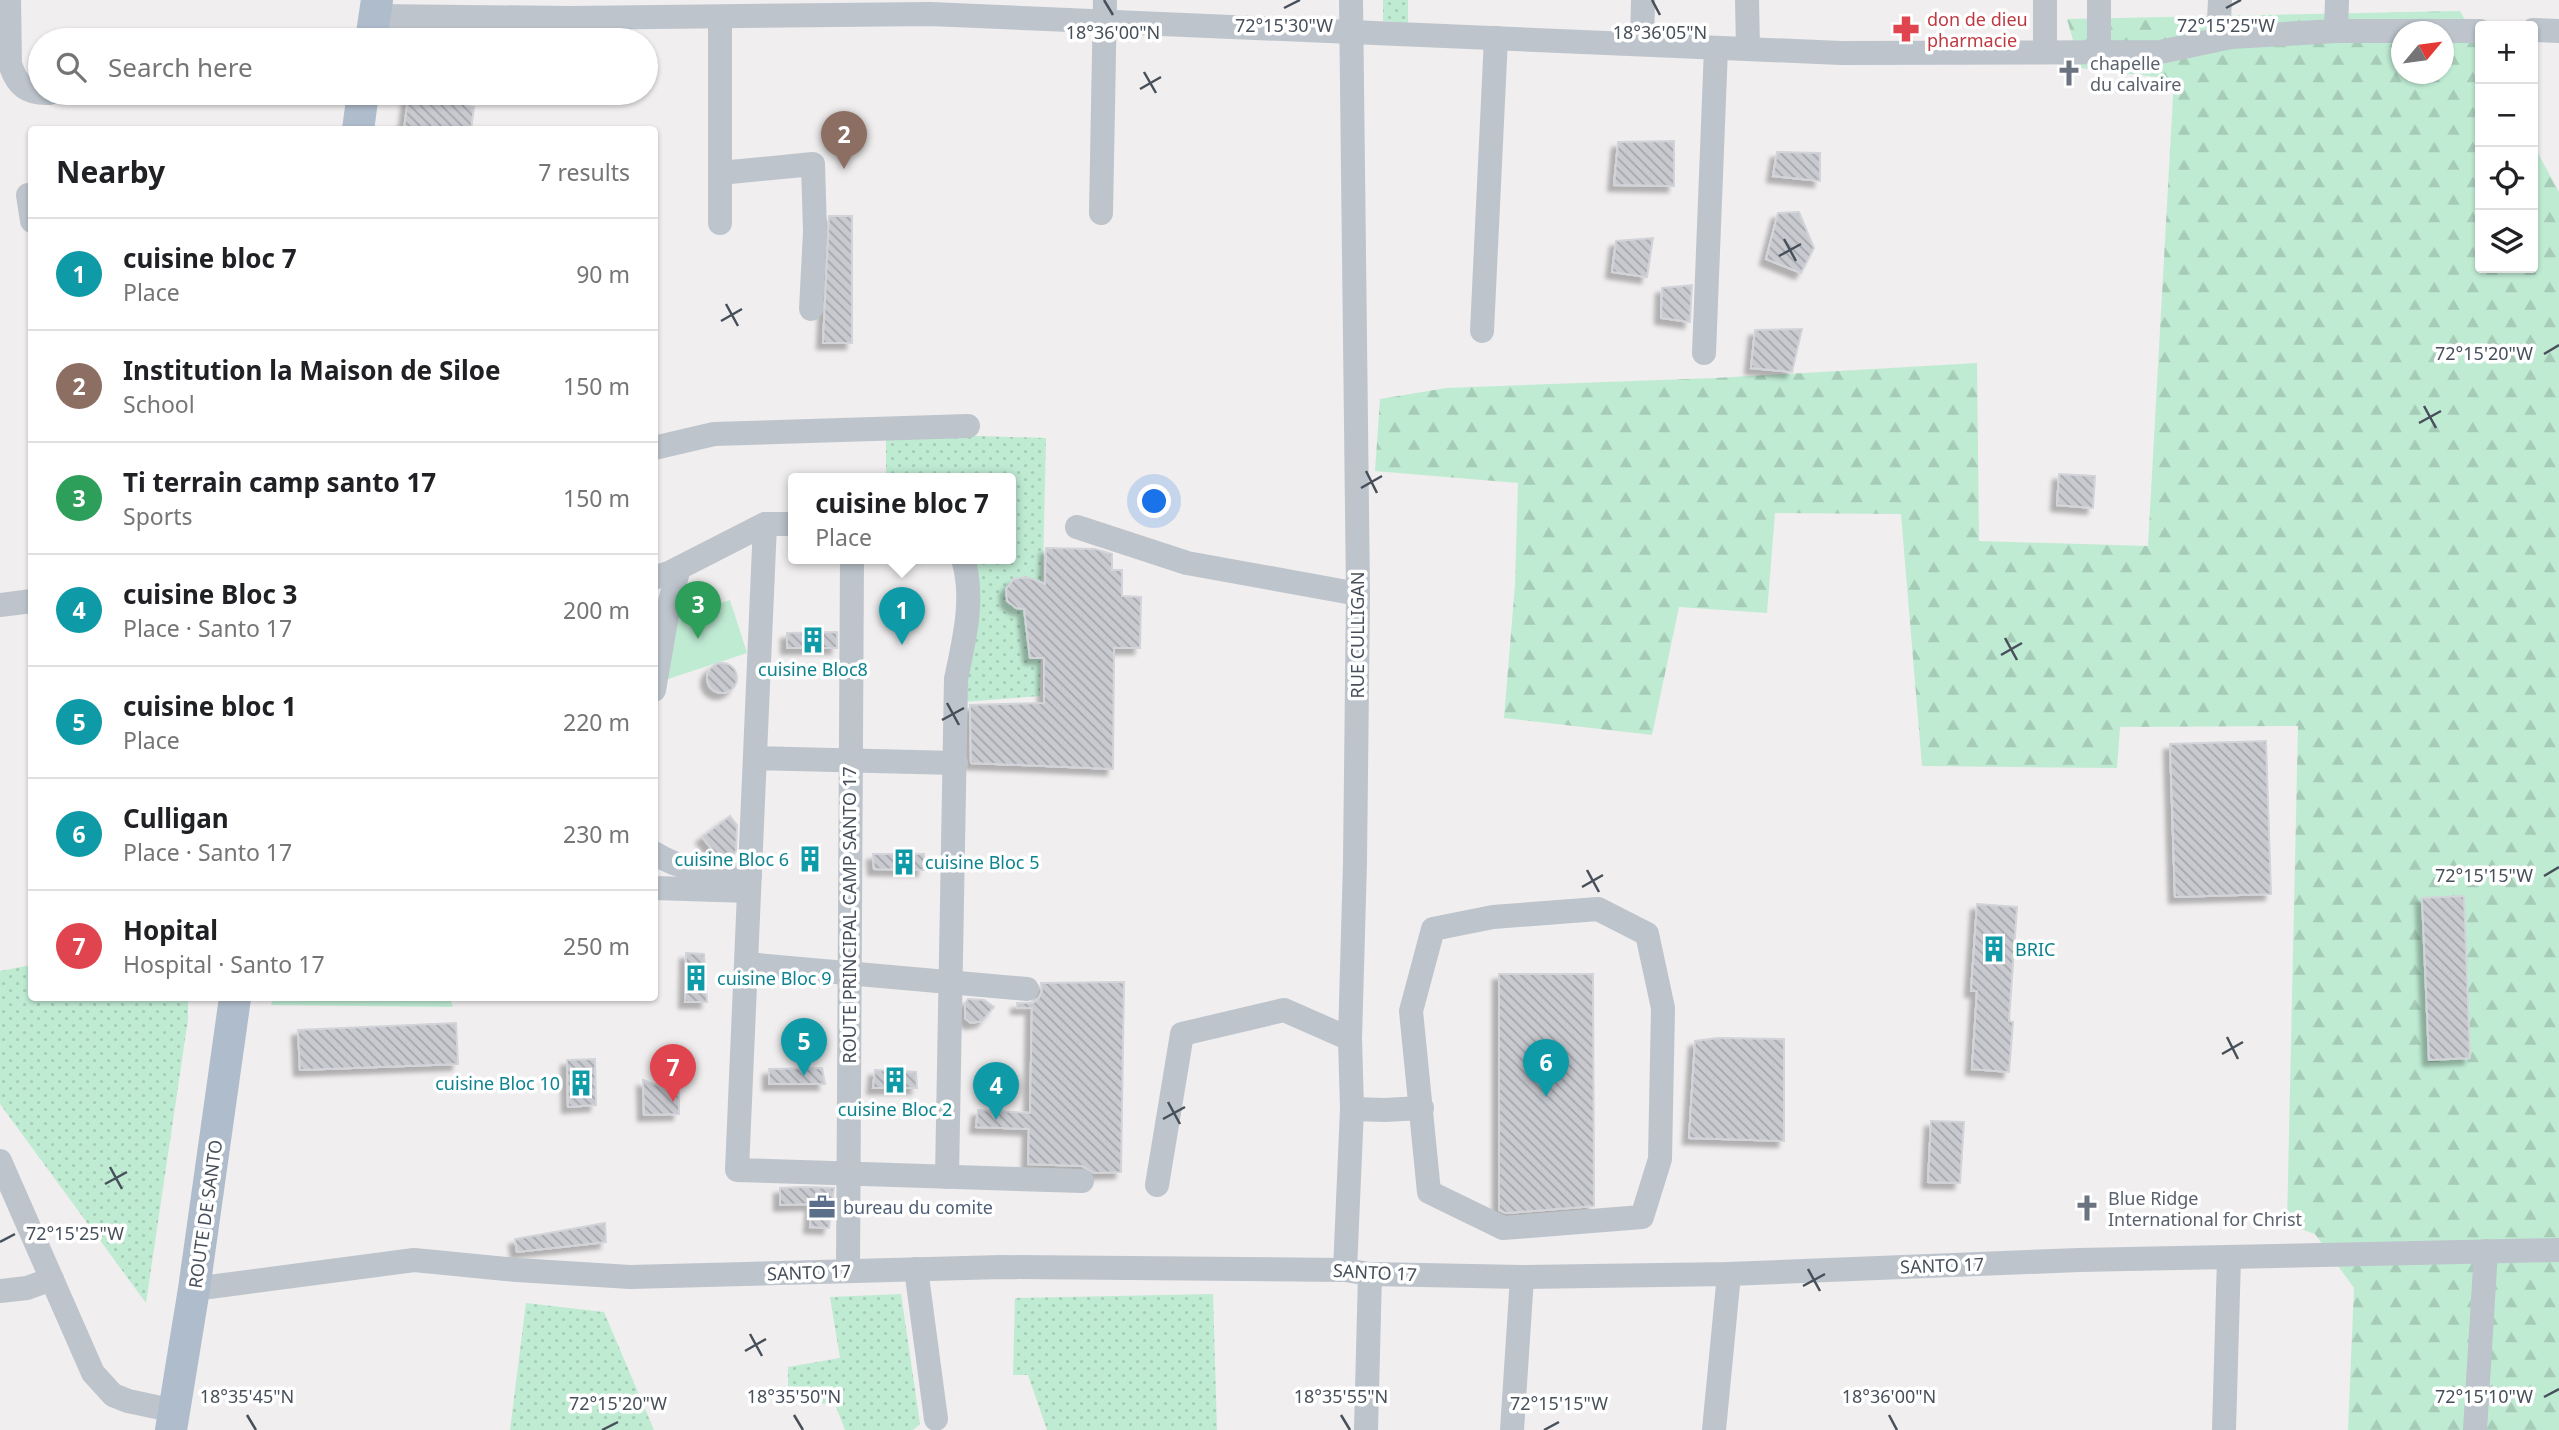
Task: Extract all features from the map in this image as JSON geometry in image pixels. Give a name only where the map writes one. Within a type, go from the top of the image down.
[{"type":"main road","points":[[359,126],[361,105]]},
{"type":"main road","name":"ROUTE DE SANTO","points":[[173,1420],[235,1001]]},
{"type":"street","points":[[9,0],[10,64],[18,84],[28,92]]},
{"type":"street","name":"RUE CULLIGAN","points":[[1345,1270],[1352,1108],[1350,1039],[1358,594],[1351,0]]},
{"type":"street","points":[[1642,44],[1643,0]]},
{"type":"street","points":[[1747,0],[1748,49]]},
{"type":"street","points":[[2045,0],[2045,51]]},
{"type":"street","points":[[2099,0],[2099,51]]},
{"type":"street","points":[[2218,39],[2220,0]]},
{"type":"street","points":[[2336,31],[2337,0]]},
{"type":"street","points":[[1101,213],[1105,11]]},
{"type":"street","points":[[375,19],[1105,11],[1351,31],[1841,53],[2160,52],[2218,39],[2336,31],[2475,31]]},
{"type":"street","points":[[720,17],[720,223]]},
{"type":"street","points":[[2538,30],[2559,31]]},
{"type":"street","points":[[1482,331],[1496,38]]},
{"type":"street","points":[[1704,353],[1716,48]]},
{"type":"street","points":[[720,173],[813,164],[811,309]]},
{"type":"street","points":[[658,447],[715,434],[968,426]]},
{"type":"street","points":[[658,667],[668,609],[668,573],[765,524],[788,524]]},
{"type":"street","points":[[765,524],[737,1170],[1082,1181]]},
{"type":"street","points":[[1077,527],[1187,564],[1358,594]]},
{"type":"street","name":"ROUTE PRINCIPAL CAMP SANTO 17","points":[[848,1271],[852,564]]},
{"type":"street","points":[[947,1177],[956,679],[964,642],[969,596],[965,564]]},
{"type":"street","points":[[0,605],[28,602]]},
{"type":"street","points":[[756,758],[956,763]]},
{"type":"street","points":[[658,856],[693,871],[749,883]]},
{"type":"street","points":[[658,888],[749,883]]},
{"type":"street","points":[[1598,909],[1647,934],[1663,1008],[1660,1159],[1642,1217],[1503,1228],[1429,1192],[1422,1108],[1411,1011],[1433,929],[1493,917],[1598,909]]},
{"type":"street","points":[[746,964],[1027,989]]},
{"type":"street","points":[[1157,1185],[1182,1034],[1284,1010],[1350,1039]]},
{"type":"street","points":[[1352,1108],[1422,1108]]},
{"type":"street","points":[[1,1171],[93,1373],[113,1395],[173,1420]]},
{"type":"street","name":"SANTO 17","points":[[194,1289],[414,1260],[630,1277],[1002,1267],[1345,1270],[1370,1274],[1522,1277],[1729,1274],[2065,1260],[2559,1250]]},
{"type":"street","points":[[2475,1430],[2486,1251]]},
{"type":"street","points":[[2224,1430],[2229,1258]]},
{"type":"street","points":[[916,1269],[936,1419]]},
{"type":"street","points":[[1366,1430],[1370,1274]]},
{"type":"street","points":[[1714,1430],[1729,1274]]},
{"type":"street","points":[[1512,1430],[1522,1277]]},
{"type":"street","points":[[0,1291],[27,1288],[52,1279]]},
{"type":"green space","points":[[1383,0],[1408,0],[1408,23],[1383,21]]},
{"type":"green space","points":[[2460,11],[2475,38],[2475,273],[2538,273],[2538,153],[2559,192],[2559,1430],[2348,1430],[2354,1288],[2315,1234],[2287,1224],[2298,726],[2120,727],[2117,768],[1922,766],[1901,514],[1775,513],[1767,613],[1679,607],[1652,735],[1504,718],[1515,585],[1518,483],[1375,471],[1380,399],[1446,388],[1715,378],[1977,363],[1979,541],[2148,546],[2174,79],[2081,68],[2067,19]]},
{"type":"green space","points":[[886,433],[1046,438],[1040,696],[962,702],[966,564],[1016,564],[1016,473],[886,473]]},
{"type":"green space","points":[[730,600],[747,653],[659,682],[658,623]]},
{"type":"green space","points":[[28,966],[28,1001],[188,1001],[188,1019],[146,1303],[0,1104],[0,971]]},
{"type":"green space","points":[[272,1001],[451,1001],[453,1007],[271,1005]]},
{"type":"green space","points":[[901,1294],[920,1424],[913,1430],[845,1430],[835,1404],[788,1402],[788,1367],[840,1358],[830,1297]]},
{"type":"green space","points":[[1213,1294],[1217,1430],[1047,1430],[1028,1375],[1013,1375],[1015,1298]]},
{"type":"green space","points":[[526,1303],[604,1312],[654,1430],[510,1430]]},
{"type":"building","points":[[407,105],[474,107],[472,126],[404,126]]},
{"type":"building","points":[[1674,141],[1674,186],[1614,185],[1618,142]]},
{"type":"building","points":[[1777,152],[1820,153],[1820,181],[1773,176]]},
{"type":"building","points":[[1799,212],[1814,248],[1801,273],[1766,259],[1778,213]]},
{"type":"building","points":[[829,216],[852,216],[852,343],[823,343]]},
{"type":"building","points":[[1653,238],[1647,277],[1612,272],[1616,241]]},
{"type":"building","points":[[1692,285],[1690,322],[1661,318],[1662,288]]},
{"type":"building","points":[[1802,329],[1792,372],[1751,368],[1755,330]]},
{"type":"building","points":[[2059,474],[2095,476],[2093,508],[2057,505]]},
{"type":"building","points":[[1046,548],[1095,549],[1112,554],[1112,570],[1122,570],[1122,596],[1141,597],[1140,648],[1114,648],[1113,769],[971,763],[970,705],[1044,703],[1044,658],[1030,658],[1024,609],[1016,608],[1007,601],[1006,589],[1014,579],[1027,577],[1045,584]]},
{"type":"building","name":"cuisine Bloc8","points":[[837,632],[837,648],[787,648],[787,633]]},
{"type":"building","points":[[722,663],[733,667],[737,678],[733,689],[722,693],[711,689],[707,678],[711,667]]},
{"type":"building","points":[[2266,741],[2271,894],[2175,897],[2170,744]]},
{"type":"building","points":[[730,816],[737,825],[736,852],[727,859],[719,858],[702,837]]},
{"type":"building","name":"cuisine Bloc 5","points":[[873,854],[924,854],[924,870],[874,869]]},
{"type":"building","points":[[2464,896],[2470,1058],[2429,1060],[2422,898]]},
{"type":"building","points":[[1977,904],[2017,907],[2009,1021],[2013,1022],[2009,1072],[1972,1069],[1977,991],[1971,991]]},
{"type":"building","name":"cuisine Bloc 9","points":[[686,953],[704,954],[707,1002],[685,1002]]},
{"type":"building","points":[[1499,974],[1593,974],[1594,1206],[1506,1213],[1499,1210]]},
{"type":"building","points":[[1124,982],[1121,1172],[1094,1173],[1082,1166],[1028,1164],[1029,1129],[976,1127],[978,1110],[1030,1113],[1032,1008],[1017,1008],[1017,1003],[1033,1003],[1039,998],[1041,983]]},
{"type":"building","points":[[968,999],[984,1000],[994,1007],[982,1021],[971,1023],[965,1018],[965,1003]]},
{"type":"building","points":[[456,1023],[458,1064],[300,1070],[298,1030]]},
{"type":"building","points":[[1718,1038],[1784,1039],[1784,1141],[1689,1138],[1695,1041]]},
{"type":"building","name":"cuisine Bloc 10","points":[[595,1059],[596,1105],[568,1107],[567,1060]]},
{"type":"building","points":[[822,1068],[825,1084],[769,1084],[769,1069]]},
{"type":"building","name":"cuisine Bloc 2","points":[[875,1070],[916,1072],[917,1088],[873,1088]]},
{"type":"building","points":[[643,1080],[679,1093],[679,1114],[644,1115]]},
{"type":"building","points":[[1931,1121],[1964,1122],[1960,1183],[1928,1182]]},
{"type":"building","points":[[780,1188],[834,1188],[829,1228],[810,1227],[812,1204],[780,1205]]},
{"type":"building","points":[[605,1223],[606,1242],[517,1252],[515,1239]]},
{"type":"place","name":"don de dieu pharmacie","points":[[1906,29]]},
{"type":"place","name":"chapelle du calvaire","points":[[2069,73]]},
{"type":"place","name":"Institution la Maison de Siloe","points":[[844,169]]},
{"type":"place","name":"Ti terrain camp santo 17","points":[[698,639]]},
{"type":"place","name":"cuisine Bloc8","points":[[813,640]]},
{"type":"place","name":"cuisine bloc 7","points":[[902,645]]},
{"type":"place","name":"cuisine Bloc 6","points":[[810,859]]},
{"type":"place","name":"cuisine Bloc 5","points":[[904,862]]},
{"type":"place","name":"BRIC","points":[[1994,949]]},
{"type":"place","name":"cuisine Bloc 9","points":[[696,978]]},
{"type":"place","name":"cuisine bloc 1","points":[[804,1076]]},
{"type":"place","name":"cuisine Bloc 2","points":[[895,1080]]},
{"type":"place","name":"cuisine Bloc 10","points":[[581,1083]]},
{"type":"place","name":"Culligan","points":[[1546,1097]]},
{"type":"place","name":"Hopital","points":[[673,1102]]},
{"type":"place","name":"cuisine Bloc 3","points":[[996,1120]]},
{"type":"place","name":"bureau du comite","points":[[822,1207]]},
{"type":"place","name":"Blue Ridge International for Christ","points":[[2087,1208]]}]
